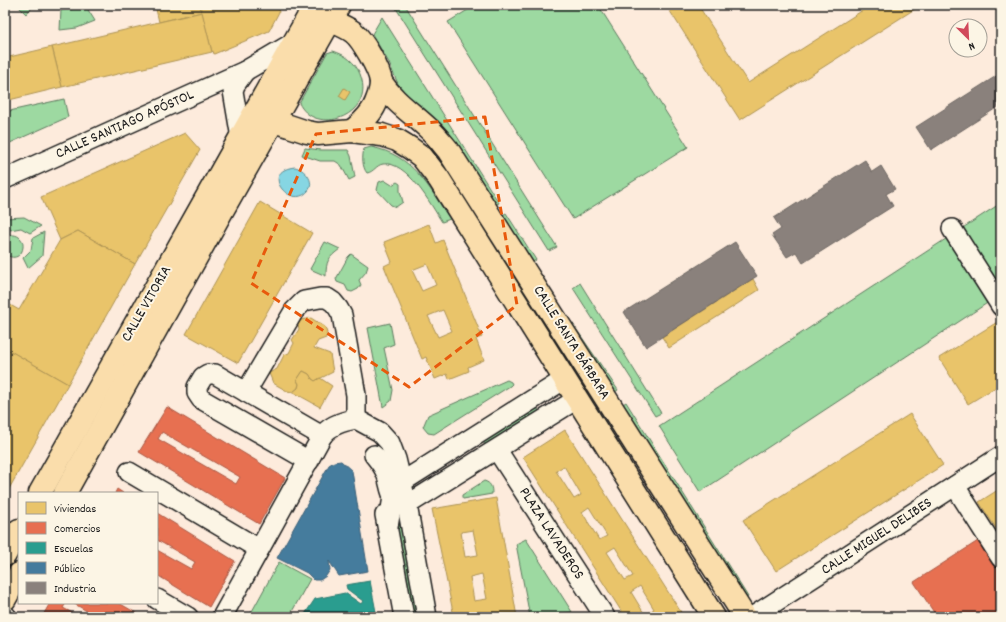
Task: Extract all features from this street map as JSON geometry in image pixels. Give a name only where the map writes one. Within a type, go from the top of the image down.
[{"type":"main road","name":"CALLE VITORIA","points":[[41,492],[315,5]]},
{"type":"main road","name":"CALLE VITORIA","points":[[66,492],[221,213],[255,113],[335,13]]},
{"type":"main road","points":[[255,113],[307,132],[318,134],[352,131],[365,120],[377,102],[381,82],[374,63],[360,40],[335,13],[296,41]]},
{"type":"main road","name":"CALLE SANTA BÁRBARA","points":[[381,82],[388,93],[430,129],[448,150],[745,617]]},
{"type":"main road","name":"CALLE SANTA BÁRBARA","points":[[352,131],[382,135],[397,140],[422,158],[432,169],[714,617]]},
{"type":"main road","points":[[5,555],[18,532]]},
{"type":"main road","points":[[5,599],[18,576]]},
{"type":"street","name":"CALLE SANTIAGO APÓSTOL","points":[[5,179],[245,71],[296,41]]},
{"type":"street","name":"CALLE SANTIAGO APÓSTOL","points":[[245,71],[235,85],[233,91],[255,113]]},
{"type":"street","points":[[952,229],[1001,306]]},
{"type":"street","points":[[246,392],[294,310],[304,301],[327,298],[333,302],[342,315],[356,395],[356,419],[369,438],[374,455],[404,617]]},
{"type":"street","points":[[309,461],[201,399],[197,393],[197,387],[203,377],[208,374],[215,374],[322,436]]},
{"type":"street","points":[[388,527],[400,495],[422,469],[565,379]]},
{"type":"street","points":[[400,495],[497,450],[577,399]]},
{"type":"street","points":[[222,617],[322,436],[335,425],[356,419],[380,432],[390,443],[396,459],[400,495],[427,617]]},
{"type":"street","name":"PLAZA LAVADEROS","points":[[497,450],[605,617]]},
{"type":"street","points":[[374,455],[382,464],[400,495]]},
{"type":"street","name":"CALLE MIGUEL DELIBES","points":[[752,617],[1001,456]]},
{"type":"street","points":[[396,459],[402,464],[422,469]]},
{"type":"street","points":[[129,472],[259,549]]},
{"type":"street","points":[[955,486],[1001,558]]},
{"type":"street","points":[[158,600],[188,617]]},
{"type":"highlighted area","points":[[485,117],[517,305],[409,387],[251,283],[316,134]]},
{"type":"green space","points":[[17,5],[34,5],[26,14]]},
{"type":"green space","points":[[85,5],[95,21],[77,28],[60,30],[61,10],[72,9]]},
{"type":"green space","points":[[394,5],[405,5],[557,247],[549,251]]},
{"type":"green space","points":[[476,5],[598,5],[688,147],[573,219],[448,22]]},
{"type":"green space","points":[[382,17],[499,203],[495,205],[402,93],[388,61],[372,34]]},
{"type":"green space","points":[[333,51],[346,57],[356,66],[360,74],[363,89],[360,101],[352,111],[342,117],[330,120],[318,119],[307,113],[299,103],[327,53]]},
{"type":"green space","points":[[64,99],[68,117],[10,143],[5,112]]},
{"type":"green space","points":[[371,147],[386,151],[409,165],[426,184],[450,219],[442,222],[425,195],[401,169],[392,165],[383,164],[367,173],[363,165],[363,152],[364,149]]},
{"type":"green space","points":[[305,148],[321,150],[348,150],[351,156],[355,177],[349,180],[341,165],[335,161],[320,161],[302,155]]},
{"type":"green space","points":[[384,180],[392,185],[397,182],[400,184],[403,202],[396,207],[391,205],[377,190],[379,182]]},
{"type":"green space","points":[[1001,203],[1001,294],[700,492],[659,426]]},
{"type":"green space","points":[[506,213],[536,260],[531,263],[501,216]]},
{"type":"green space","points":[[24,217],[41,226],[30,233],[21,228],[10,230],[5,218]]},
{"type":"green space","points":[[44,232],[42,256],[28,268],[23,258],[31,250],[33,238]]},
{"type":"green space","points":[[9,235],[16,236],[21,239],[23,243],[23,249],[17,257],[12,257],[5,254],[5,238]]},
{"type":"green space","points":[[325,242],[340,249],[328,260],[326,276],[310,269]]},
{"type":"green space","points":[[351,254],[368,266],[366,272],[359,280],[361,285],[358,289],[352,292],[348,291],[345,285],[337,282],[336,279]]},
{"type":"green space","points":[[542,279],[618,390],[615,392],[540,281]]},
{"type":"green space","points":[[580,283],[661,413],[655,416],[573,288]]},
{"type":"green space","points":[[390,323],[394,344],[384,348],[393,390],[391,401],[383,407],[368,328]]},
{"type":"green space","points":[[507,380],[512,384],[510,386],[434,434],[428,433],[423,427],[428,415]]},
{"type":"green space","points":[[626,402],[748,597],[745,599],[623,404]]},
{"type":"green space","points":[[535,405],[542,415],[488,449],[481,439]]},
{"type":"green space","points":[[484,481],[491,486],[492,494],[463,499],[462,495]]},
{"type":"green space","points":[[400,520],[419,617],[412,617],[396,533]]},
{"type":"green space","points":[[526,539],[572,612],[546,617],[530,617],[516,544]]},
{"type":"green space","points":[[279,562],[310,579],[289,617],[255,617],[250,615]]},
{"type":"water","points":[[295,167],[302,170],[308,176],[311,183],[308,191],[301,196],[294,196],[287,193],[281,188],[278,182],[279,175],[284,170]]},
{"type":"building: Viviendas","points":[[155,5],[200,5],[202,12],[159,22]]},
{"type":"building: Viviendas","points":[[270,5],[278,9],[279,12],[269,31],[214,54],[213,51],[212,52],[200,6]]},
{"type":"building: Viviendas","points":[[270,5],[280,5],[278,9]]},
{"type":"building: Viviendas","points":[[666,5],[698,5],[748,83],[871,5],[921,5],[740,120]]},
{"type":"building: Viviendas","points":[[202,12],[212,52],[62,87],[52,47]]},
{"type":"building: Viviendas","points":[[52,47],[62,87],[5,101],[5,58]]},
{"type":"building: Viviendas","points":[[344,88],[350,92],[345,100],[339,96]]},
{"type":"building: Viviendas","points":[[185,133],[200,150],[135,264],[78,231],[60,240],[41,197]]},
{"type":"building: Viviendas","points":[[260,202],[312,233],[238,363],[186,334]]},
{"type":"building: Viviendas","points":[[429,224],[436,243],[443,240],[482,337],[476,339],[484,360],[468,367],[469,371],[449,379],[447,374],[435,379],[426,357],[422,359],[384,266],[392,262],[384,242]],"holes":[[[427,264],[436,285],[422,291],[412,270]],[[443,310],[452,331],[438,337],[428,316]]]},
{"type":"building: Viviendas","points":[[78,231],[135,264],[68,384],[5,348],[5,302],[19,310],[60,240]]},
{"type":"building: Viviendas","points":[[753,279],[759,290],[669,348],[662,337]]},
{"type":"building: Viviendas","points":[[311,318],[325,327],[327,333],[326,338],[318,341],[314,348],[330,354],[333,372],[315,381],[309,374],[303,371],[297,380],[299,384],[298,388],[293,392],[287,391],[273,383],[269,373],[277,369],[284,355],[289,353],[294,343],[292,340],[299,329],[298,324],[301,320]]},
{"type":"building: Viviendas","points":[[999,321],[1001,323],[1001,384],[968,404],[939,358]]},
{"type":"building: Viviendas","points":[[5,348],[68,384],[5,496]]},
{"type":"building: Viviendas","points":[[303,371],[309,374],[315,381],[320,378],[332,386],[320,407],[293,392],[298,388],[299,384],[297,380]]},
{"type":"building: Viviendas","points":[[910,414],[943,465],[776,571],[743,520]]},
{"type":"building: Viviendas","points":[[565,430],[684,617],[625,617],[523,457]],"holes":[[[564,466],[581,495],[574,499],[556,471]],[[589,507],[607,536],[599,540],[582,512]],[[615,547],[633,576],[625,580],[607,552]],[[640,586],[654,609],[645,615],[631,592]]]},
{"type":"building: Viviendas","points":[[1001,488],[1001,536],[979,502]]},
{"type":"building: Viviendas","points":[[496,498],[517,617],[454,617],[432,509]],"holes":[[[473,530],[478,555],[465,557],[461,532]],[[482,574],[487,599],[474,601],[470,577]]]},
{"type":"building: Comercios","points":[[167,407],[285,478],[259,524],[139,452]],"holes":[[[162,432],[240,477],[236,484],[158,439]]]},
{"type":"building: Comercios","points":[[158,514],[235,561],[209,607],[158,576],[158,551],[191,569],[195,562],[158,541]]},
{"type":"building: Comercios","points":[[978,541],[1001,576],[1001,617],[937,617],[914,582]]},
{"type":"building: Comercios","points":[[49,604],[65,604],[63,608],[80,617],[42,617]]},
{"type":"building: Comercios","points":[[75,604],[121,604],[143,617],[97,617]]},
{"type":"building: Escuelas","points":[[370,581],[377,617],[303,617],[315,599],[345,593],[361,604],[363,601],[347,589],[346,585]]},
{"type":"building: Público","points":[[341,461],[352,471],[368,571],[339,576],[329,561],[330,570],[326,576],[320,580],[314,580],[307,573],[277,558],[329,465],[334,462]]},
{"type":"building: Industria","points":[[1001,73],[1001,105],[931,150],[916,127]]},
{"type":"building: Industria","points":[[865,160],[872,172],[881,166],[895,189],[886,194],[893,206],[803,263],[796,252],[787,257],[772,235],[781,229],[774,218]]},
{"type":"building: Industria","points":[[735,242],[757,276],[646,347],[624,312]]}]
